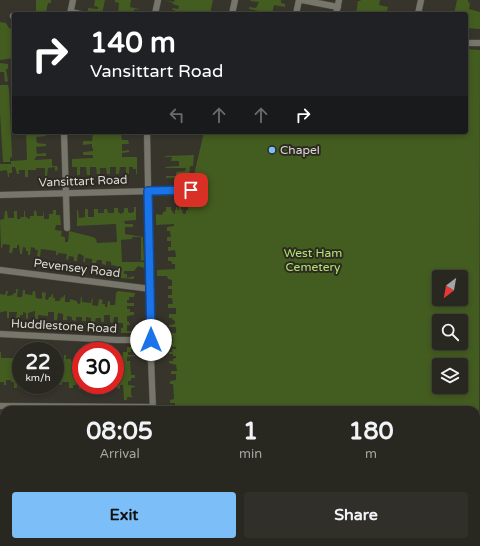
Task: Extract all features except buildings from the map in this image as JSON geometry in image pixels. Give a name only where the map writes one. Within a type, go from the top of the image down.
[{"type":"street","points":[[70,12],[73,0]]},
{"type":"street","points":[[155,12],[158,0]]},
{"type":"street","points":[[232,12],[235,0]]},
{"type":"street","points":[[297,12],[300,0],[338,7]]},
{"type":"street","points":[[337,12],[339,0]]},
{"type":"street","points":[[418,12],[421,0]]},
{"type":"street","points":[[468,43],[480,43]]},
{"type":"street","points":[[64,134],[67,228]]},
{"type":"street","points":[[147,134],[151,289]]},
{"type":"street","name":"Vansittart Road","points":[[0,195],[191,190]]},
{"type":"street","name":"Pevensey Road","points":[[0,270],[151,289]]},
{"type":"street","name":"Huddlestone Road","points":[[0,334],[117,340],[151,340],[151,289]]},
{"type":"street","points":[[151,359],[153,406]]},
{"type":"green space","points":[[36,0],[51,0],[51,3],[48,3],[46,12],[36,12]]},
{"type":"green space","points":[[95,0],[105,0],[102,12],[88,11],[88,8],[98,9],[98,7],[94,6]]},
{"type":"green space","points":[[115,0],[131,0],[130,7],[139,10],[135,9],[131,12],[118,12],[119,3],[115,2]]},
{"type":"green space","points":[[165,0],[174,2],[175,0],[213,0],[210,12],[174,12],[175,10],[172,10],[173,8],[178,9],[179,6]]},
{"type":"green space","points":[[281,0],[281,3],[285,4],[285,7],[274,5],[272,12],[258,12],[249,9],[249,7],[256,8],[259,2],[250,1]]},
{"type":"green space","points":[[380,0],[379,5],[388,7],[387,12],[356,12],[358,1]]},
{"type":"green space","points":[[457,0],[468,0],[470,3],[469,9],[480,12],[480,29],[468,28],[468,12],[454,12]]},
{"type":"green space","points":[[0,22],[6,23],[9,28],[12,29],[12,58],[0,60]]},
{"type":"green space","name":"West Ham Cemetery","points":[[468,49],[480,50],[479,406],[175,406],[175,403],[170,403],[170,400],[174,399],[173,384],[170,384],[170,381],[176,380],[176,374],[171,374],[171,371],[177,371],[176,365],[169,363],[169,361],[173,361],[173,359],[176,358],[173,354],[169,354],[169,352],[172,352],[172,349],[176,349],[176,347],[169,346],[169,343],[173,343],[173,337],[169,336],[169,333],[176,333],[176,327],[169,327],[169,325],[175,324],[175,321],[172,318],[169,318],[169,314],[176,314],[176,308],[168,308],[168,304],[173,304],[172,298],[168,298],[168,295],[172,295],[172,289],[168,289],[168,286],[172,286],[172,280],[168,279],[167,276],[157,276],[157,270],[175,269],[175,264],[168,261],[168,257],[176,257],[175,250],[168,251],[168,247],[171,247],[171,241],[167,241],[167,237],[171,237],[170,231],[167,231],[167,227],[174,226],[174,224],[156,225],[156,214],[162,215],[163,212],[166,211],[166,207],[171,207],[171,210],[175,214],[176,207],[179,210],[179,207],[181,206],[181,210],[183,210],[182,213],[186,214],[188,206],[190,206],[190,198],[184,198],[184,196],[191,195],[193,179],[204,134],[468,134]]},
{"type":"green space","points":[[0,63],[8,64],[8,69],[6,69],[8,81],[5,82],[4,72],[0,72]]},
{"type":"green space","points":[[0,85],[8,85],[9,90],[12,156],[10,158],[10,162],[3,162]]},
{"type":"green space","points":[[26,134],[46,134],[46,136],[36,137],[37,143],[46,144],[46,146],[36,147],[37,154],[46,153],[46,156],[37,156],[34,160],[52,159],[52,166],[57,166],[58,170],[55,171],[55,167],[48,168],[47,176],[45,176],[45,168],[36,168],[36,170],[28,170],[28,177],[25,177],[25,170],[19,170],[19,174],[17,174],[15,167],[12,167],[12,173],[9,173],[8,177],[7,170],[0,171],[0,164],[11,164],[11,161],[27,160]]},
{"type":"green space","points":[[93,134],[121,134],[122,140],[128,140],[129,144],[122,144],[122,151],[129,150],[129,152],[122,153],[122,157],[137,157],[137,174],[136,169],[133,169],[133,167],[129,167],[129,174],[126,174],[126,167],[120,167],[119,174],[116,174],[116,167],[110,167],[110,174],[107,174],[106,168],[100,168],[100,175],[97,175],[96,167],[90,167],[90,175],[87,175],[86,167],[80,167],[80,175],[77,175],[77,167],[72,167],[72,159],[93,158],[93,155],[83,155],[83,152],[93,151],[93,148],[92,144],[83,145],[83,141],[92,141]]},
{"type":"green space","points":[[194,155],[193,166],[190,166],[189,182],[185,177],[166,178],[166,176],[176,176],[176,172],[185,171],[186,168],[166,168],[165,167],[179,166],[179,161],[171,161],[172,157],[165,156]]},
{"type":"green space","points":[[134,207],[136,207],[136,220],[124,221],[125,224],[133,224],[133,227],[125,227],[125,234],[143,237],[144,260],[141,261],[141,237],[132,237],[132,239],[121,240],[122,262],[144,262],[144,268],[138,266],[134,271],[124,271],[124,274],[127,274],[127,278],[134,276],[134,279],[120,278],[121,274],[116,273],[117,266],[111,265],[111,262],[106,261],[106,265],[102,264],[102,260],[97,260],[96,263],[92,263],[92,259],[85,258],[85,262],[83,262],[84,256],[81,254],[78,254],[77,261],[74,261],[74,257],[69,256],[68,260],[66,259],[67,254],[58,253],[58,255],[56,255],[56,251],[41,249],[40,257],[37,256],[38,250],[31,247],[30,255],[28,255],[26,248],[23,247],[22,254],[20,254],[19,245],[17,245],[17,248],[13,248],[12,253],[9,253],[10,245],[3,244],[1,248],[0,220],[4,219],[5,211],[7,211],[8,218],[14,218],[14,211],[17,211],[17,219],[20,219],[21,217],[24,217],[25,211],[25,217],[28,219],[30,216],[34,216],[34,211],[36,210],[37,216],[43,216],[44,210],[44,219],[49,219],[49,214],[53,214],[53,210],[56,210],[56,215],[60,215],[61,225],[56,225],[55,230],[62,231],[61,236],[65,237],[65,242],[68,242],[69,231],[93,237],[96,239],[97,243],[117,242],[116,224],[77,226],[77,210],[79,218],[85,217],[85,209],[88,209],[88,217],[94,217],[94,209],[98,209],[98,213],[104,213],[104,209],[107,209],[108,213],[114,213],[114,208],[118,208],[118,212],[121,214],[124,212],[124,208],[128,208],[128,212],[130,213],[134,212]]},
{"type":"green space","points":[[16,289],[18,289],[17,297],[22,297],[23,290],[25,290],[25,294],[32,295],[33,291],[35,291],[36,298],[42,299],[42,292],[46,293],[45,299],[48,300],[53,294],[55,301],[60,301],[61,297],[63,298],[65,295],[65,302],[70,302],[70,299],[77,301],[77,303],[80,304],[81,297],[82,302],[91,303],[92,298],[92,305],[98,306],[99,299],[103,300],[102,304],[105,304],[105,307],[107,307],[108,301],[110,301],[110,305],[115,305],[116,293],[118,291],[135,293],[134,297],[129,297],[129,300],[127,300],[127,303],[134,303],[134,306],[127,306],[127,309],[130,309],[130,312],[134,312],[134,315],[127,316],[127,321],[130,325],[127,325],[127,331],[132,331],[132,333],[121,333],[123,323],[118,323],[118,317],[114,317],[113,323],[110,322],[110,315],[104,315],[104,322],[101,322],[101,318],[96,318],[95,322],[91,322],[91,318],[86,317],[86,321],[82,321],[82,317],[76,317],[76,321],[72,320],[72,317],[67,316],[67,320],[63,320],[63,314],[58,313],[57,320],[54,320],[54,312],[48,312],[48,316],[38,315],[38,319],[35,319],[35,311],[28,313],[28,319],[26,318],[26,313],[23,312],[23,315],[20,315],[20,318],[16,318],[17,312],[9,312],[9,318],[7,318],[7,311],[0,313],[0,294],[5,295],[6,291],[8,291],[7,296],[13,295],[16,293]]},
{"type":"green space","points":[[127,347],[135,347],[135,349],[131,349],[131,352],[128,352],[128,355],[135,356],[127,357],[127,361],[130,361],[131,375],[135,375],[135,378],[131,378],[131,381],[128,381],[128,385],[135,387],[131,388],[131,395],[133,397],[127,397],[127,400],[124,400],[124,352],[127,352]]},
{"type":"green space","points":[[1,352],[1,358],[12,358],[12,382],[11,380],[6,380],[6,385],[4,385],[4,382],[0,382]]},
{"type":"green space","points":[[64,355],[66,355],[66,359],[71,359],[72,361],[72,388],[69,388],[69,382],[64,382]]},
{"type":"place","name":"Chapel","points":[[272,150]]},
{"type":"route","points":[[151,340],[148,191],[191,190]]}]
